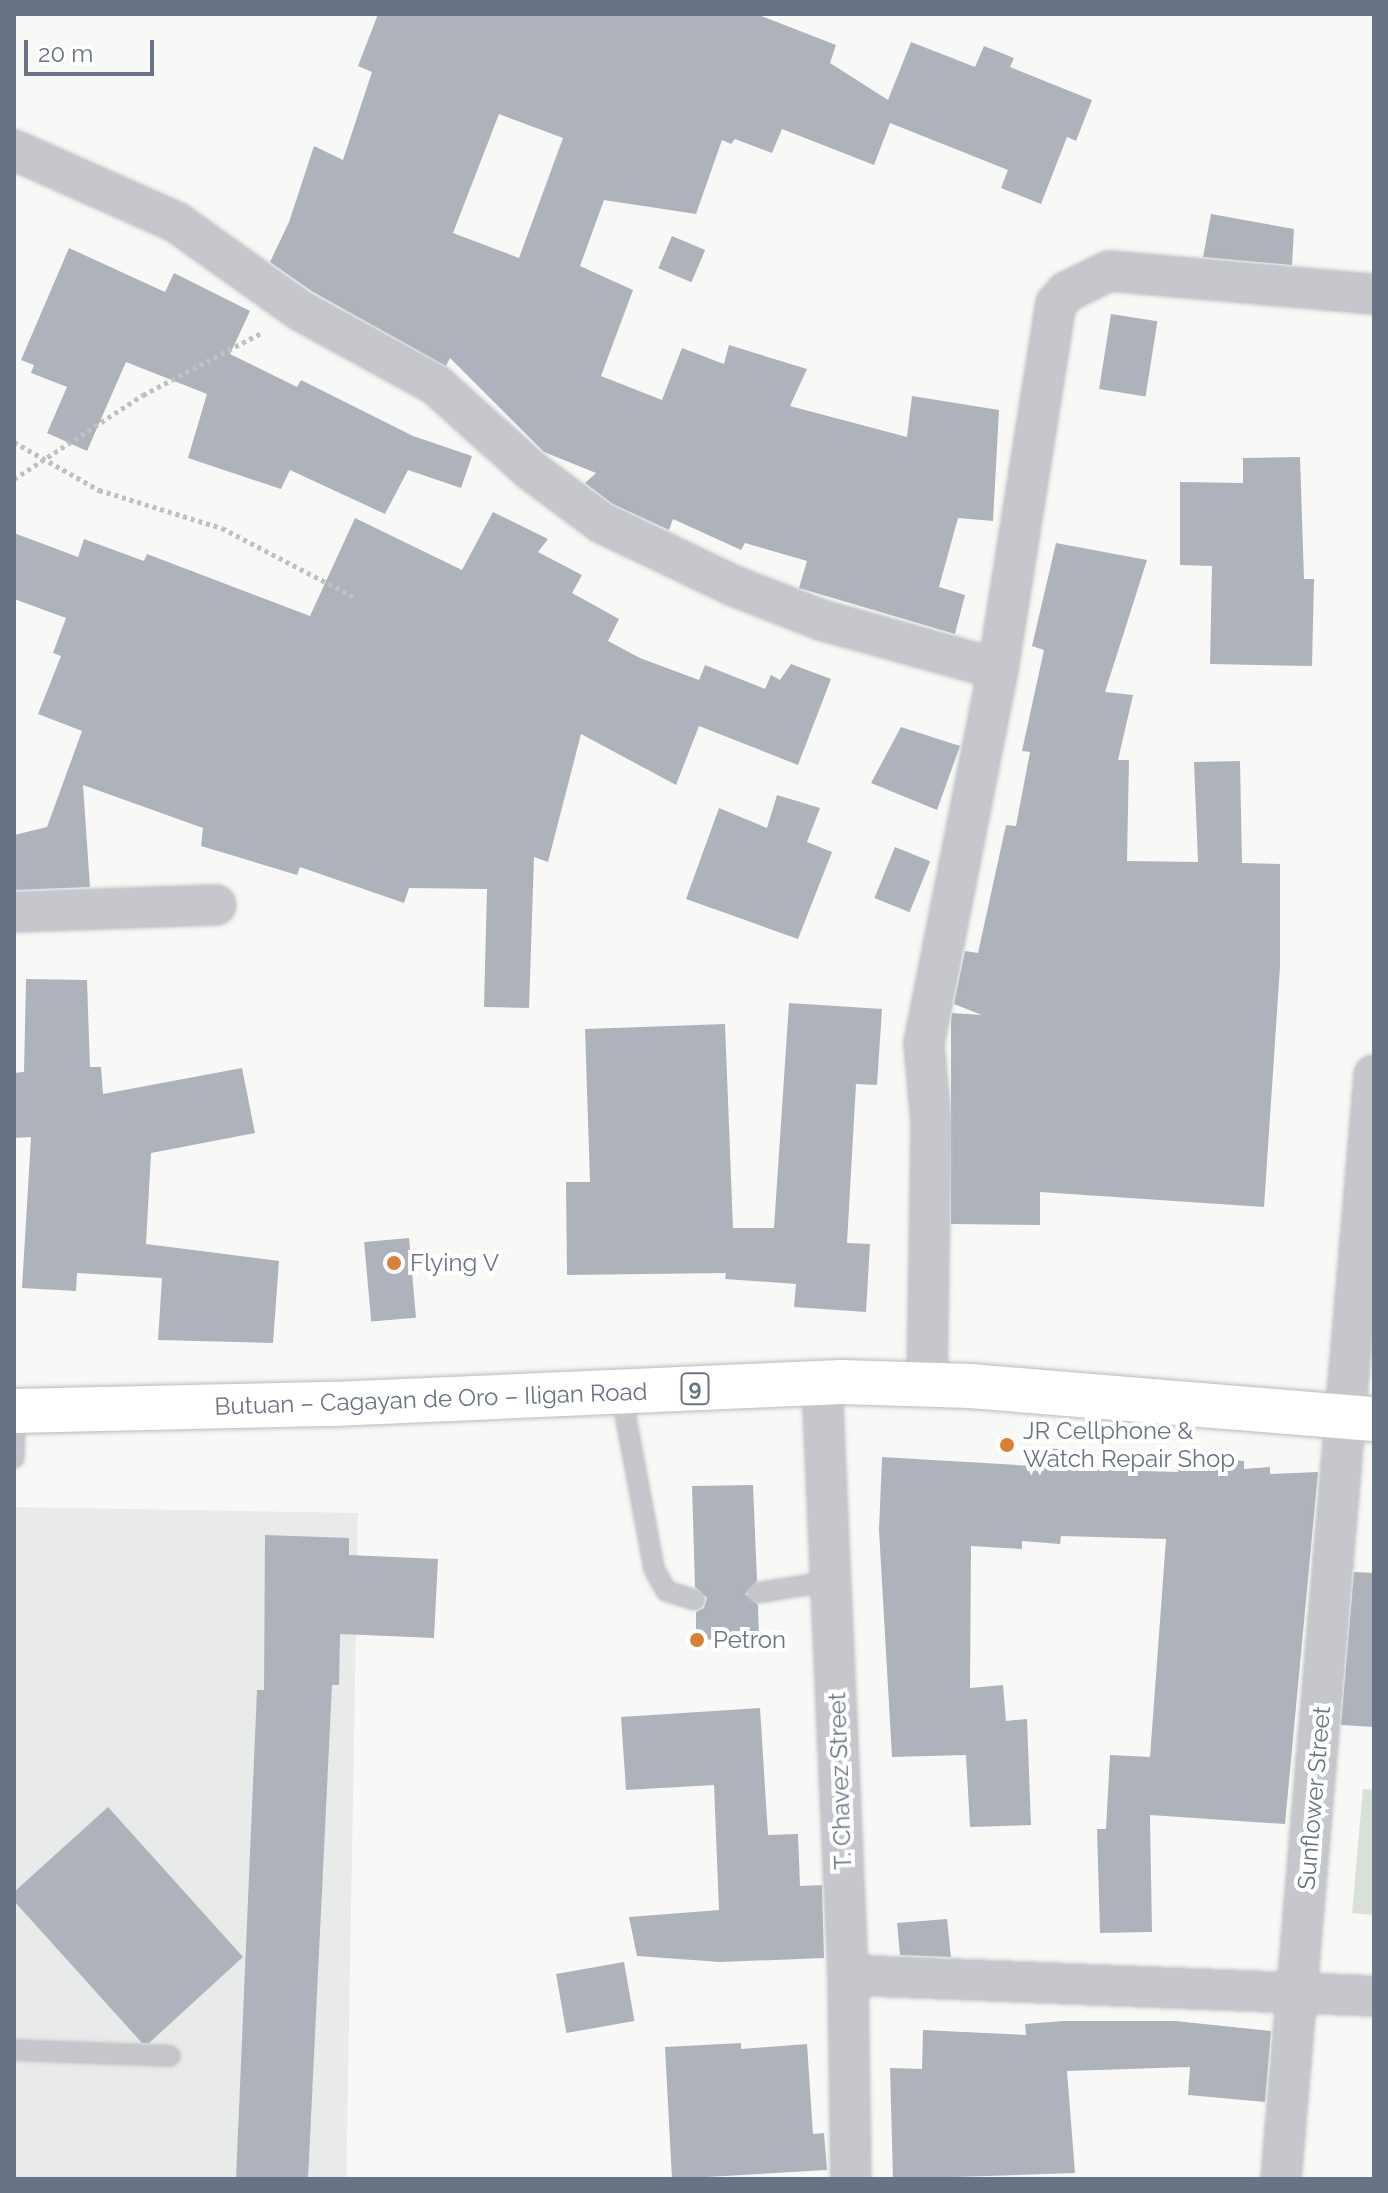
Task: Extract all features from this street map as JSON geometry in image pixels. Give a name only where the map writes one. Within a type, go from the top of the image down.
[{"type":"highway","name":"Butuan – Cagayan de Oro – Iligan Road","points":[[14,1411],[927,1383],[1361,1418]]},
{"type":"street","points":[[14,150],[176,222],[301,311],[436,385],[533,472],[602,523],[734,586],[821,620],[998,669]]},
{"type":"street","points":[[927,1383],[931,1122],[924,1043],[998,669],[1056,304],[1066,292],[1109,271],[1374,294]]},
{"type":"street","points":[[14,912],[216,905]]},
{"type":"street","name":"Sunflower Street","points":[[1281,2179],[1296,1995],[1361,1418],[1374,1075]]},
{"type":"street","name":"T. Chavez Street","points":[[822,1384],[848,1975],[851,2179]]},
{"type":"street","points":[[848,1975],[1374,1996]]},
{"type":"lane","points":[[621,1392],[654,1569],[666,1591],[695,1600]]},
{"type":"lane","points":[[14,1411],[14,1458]]},
{"type":"lane","points":[[757,1593],[831,1581]]},
{"type":"lane","points":[[14,2050],[170,2056]]},
{"type":"path","points":[[14,479],[143,395],[301,311]]},
{"type":"path","points":[[14,442],[43,462],[99,490],[222,528],[354,597]]},
{"type":"shaded area","points":[[14,1507],[358,1513],[346,2179],[14,2179]]},
{"type":"shaded area","points":[[1363,1789],[1374,1790],[1374,1915],[1352,1913]]},
{"type":"building","points":[[378,14],[756,14],[836,45],[830,63],[888,100],[911,42],[975,67],[984,46],[1014,58],[1010,67],[1092,100],[1076,141],[1067,137],[1041,204],[1001,188],[1008,170],[890,123],[874,165],[782,129],[772,153],[735,139],[731,144],[722,140],[696,214],[604,200],[580,266],[633,290],[601,376],[662,400],[682,348],[724,364],[729,345],[807,369],[790,406],[907,437],[912,396],[999,410],[993,521],[958,518],[939,587],[965,595],[955,634],[799,588],[807,561],[745,543],[741,550],[673,519],[669,530],[613,504],[585,483],[596,473],[544,452],[450,358],[446,366],[313,292],[270,262],[289,222],[314,146],[343,160],[372,72],[358,66]],"holes":[[[499,114],[563,138],[519,258],[453,233]]]},
{"type":"building","points":[[1211,214],[1294,229],[1292,265],[1203,257]]},
{"type":"building","points":[[672,236],[705,250],[691,282],[658,268]]},
{"type":"building","points":[[69,248],[165,292],[174,273],[250,311],[230,354],[297,387],[301,380],[413,436],[472,456],[461,488],[408,470],[385,514],[290,470],[281,489],[188,458],[207,394],[126,362],[87,451],[47,433],[67,387],[31,373],[34,365],[21,360]]},
{"type":"building","points":[[1111,314],[1157,321],[1146,396],[1099,389]]},
{"type":"building","points":[[1300,457],[1304,579],[1314,579],[1312,666],[1210,664],[1212,566],[1180,565],[1180,482],[1243,483],[1243,458]]},
{"type":"building","points":[[493,512],[548,539],[538,552],[582,575],[572,593],[619,619],[608,641],[640,658],[699,680],[705,665],[765,689],[771,675],[780,680],[791,664],[831,679],[798,765],[699,726],[676,785],[581,734],[548,862],[534,857],[529,1008],[484,1007],[487,889],[409,888],[404,903],[300,867],[297,875],[201,846],[203,828],[83,785],[90,887],[14,890],[14,835],[47,827],[82,731],[38,714],[61,656],[53,653],[66,618],[14,599],[14,533],[78,557],[84,539],[144,561],[147,554],[310,616],[355,518],[462,570]]},
{"type":"building","points":[[1056,543],[1147,560],[1105,692],[1133,695],[1118,760],[1129,760],[1127,861],[1198,862],[1194,762],[1240,761],[1242,863],[1280,864],[1280,967],[1264,1207],[1040,1192],[1040,1225],[951,1224],[952,1013],[982,1015],[954,1004],[965,951],[978,953],[1006,825],[1016,826],[1030,752],[1022,751],[1044,650],[1032,646]]},
{"type":"building","points":[[901,727],[960,746],[937,810],[871,783]]},
{"type":"building","points":[[777,795],[820,808],[807,842],[832,852],[798,939],[686,899],[719,808],[767,828]]},
{"type":"building","points":[[895,847],[930,861],[910,912],[874,898]]},
{"type":"building","points":[[26,979],[87,980],[90,1067],[101,1067],[103,1094],[242,1068],[255,1133],[151,1153],[146,1244],[279,1261],[273,1343],[158,1340],[162,1278],[77,1273],[76,1291],[22,1288],[31,1137],[14,1138],[14,1073],[24,1072]]},
{"type":"building","points":[[789,1003],[882,1009],[877,1085],[856,1084],[847,1243],[870,1244],[866,1312],[794,1307],[796,1284],[725,1279],[726,1273],[567,1275],[566,1182],[590,1182],[585,1029],[725,1024],[733,1228],[774,1228]]},
{"type":"building","points":[[409,1238],[416,1318],[371,1322],[364,1242]]},
{"type":"building","points":[[1036,1447],[1069,1450],[1068,1469],[1178,1472],[1180,1455],[1244,1461],[1244,1469],[1270,1467],[1270,1474],[1318,1472],[1285,1824],[1150,1815],[1152,1932],[1100,1933],[1097,1829],[1106,1829],[1110,1755],[1150,1757],[1166,1539],[1061,1536],[1060,1544],[1022,1541],[1022,1549],[971,1546],[970,1688],[1003,1685],[1006,1721],[1027,1719],[1031,1825],[970,1827],[966,1755],[892,1757],[879,1530],[882,1457],[1034,1466]]},
{"type":"building","points":[[753,1485],[757,1581],[745,1594],[758,1605],[759,1638],[696,1640],[696,1612],[704,1608],[707,1598],[695,1587],[692,1486]]},
{"type":"building","points":[[265,1535],[349,1538],[349,1555],[438,1559],[434,1638],[340,1634],[339,1685],[332,1685],[308,2179],[236,2179],[257,1690],[264,1690]]},
{"type":"building","points":[[1354,1572],[1374,1573],[1374,1727],[1341,1725]]},
{"type":"building","points":[[760,1708],[768,1835],[798,1834],[800,1886],[822,1885],[824,1958],[720,1962],[637,1956],[629,1917],[719,1910],[714,1785],[626,1790],[621,1717]]},
{"type":"building","points":[[108,1807],[243,1957],[149,2043],[142,2043],[14,1901],[14,1892]]},
{"type":"building","points":[[947,1919],[951,1957],[900,1955],[897,1923]]},
{"type":"building","points":[[624,1962],[634,2021],[566,2033],[556,1974]]},
{"type":"building","points":[[1175,2021],[1271,2031],[1265,2102],[1188,2095],[1190,2067],[1067,2071],[1075,2173],[893,2179],[890,2068],[922,2069],[923,2030],[1026,2035],[1025,2024]]},
{"type":"building","points":[[741,2043],[741,2049],[807,2044],[813,2134],[824,2133],[827,2170],[672,2179],[665,2047]]},
{"type":"place","name":"Flying V","points":[[394,1263]]},
{"type":"place","name":"JR Cellphone & Watch Repair Shop","points":[[1007,1445]]},
{"type":"place","name":"Petron","points":[[697,1640]]}]
